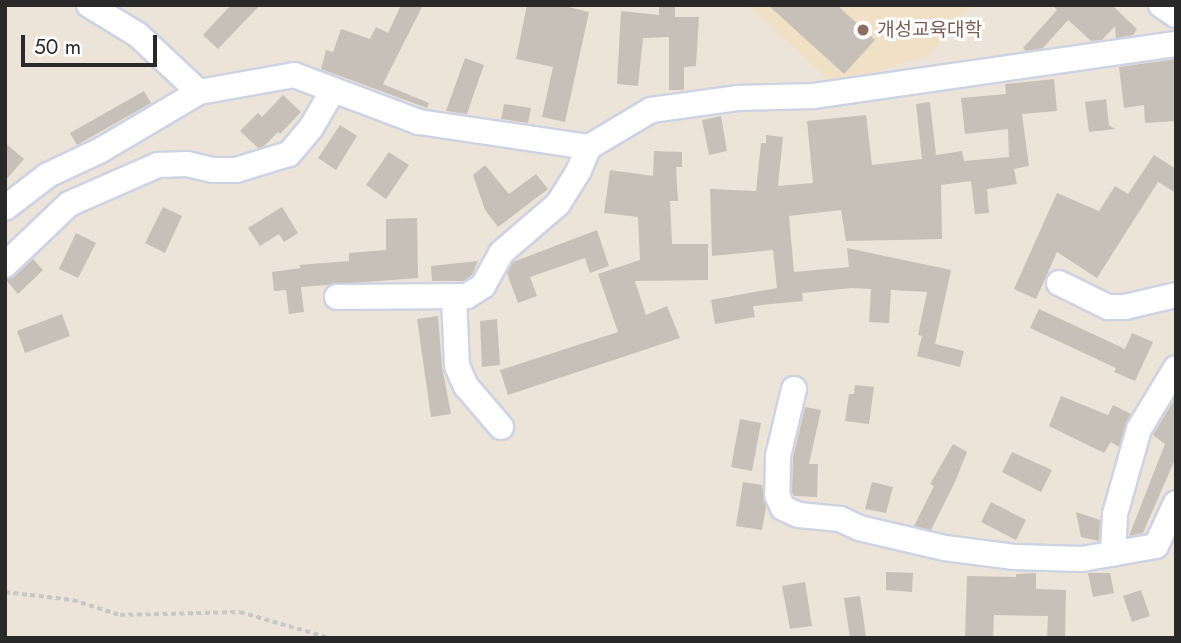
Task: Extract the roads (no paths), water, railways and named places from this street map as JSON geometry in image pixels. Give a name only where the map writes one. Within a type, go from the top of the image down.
[{"type":"street","points":[[89,5],[138,35],[199,92]]},
{"type":"street","points":[[1161,5],[1176,15]]},
{"type":"street","points":[[337,298],[467,296],[483,286],[501,253],[558,204],[579,170],[589,147],[651,110],[737,98],[814,96],[1176,44]]},
{"type":"street","points":[[5,208],[48,175],[101,150],[199,92],[294,75],[419,122],[589,147]]},
{"type":"street","points":[[5,265],[69,204],[158,164],[187,164],[213,170],[236,170],[289,154],[311,128],[333,89]]},
{"type":"street","points":[[1059,283],[1108,307],[1125,307],[1176,295]]},
{"type":"street","points":[[453,297],[457,366],[466,386],[501,427]]},
{"type":"street","points":[[1114,554],[1115,514],[1139,429],[1176,368]]},
{"type":"street","points":[[794,389],[778,456],[777,495],[783,508],[799,515],[840,519],[859,528],[945,548],[1014,557],[1068,559],[1156,546],[1176,503]]},
{"type":"place","name":"개성교육대학","points":[[863,30]]}]
